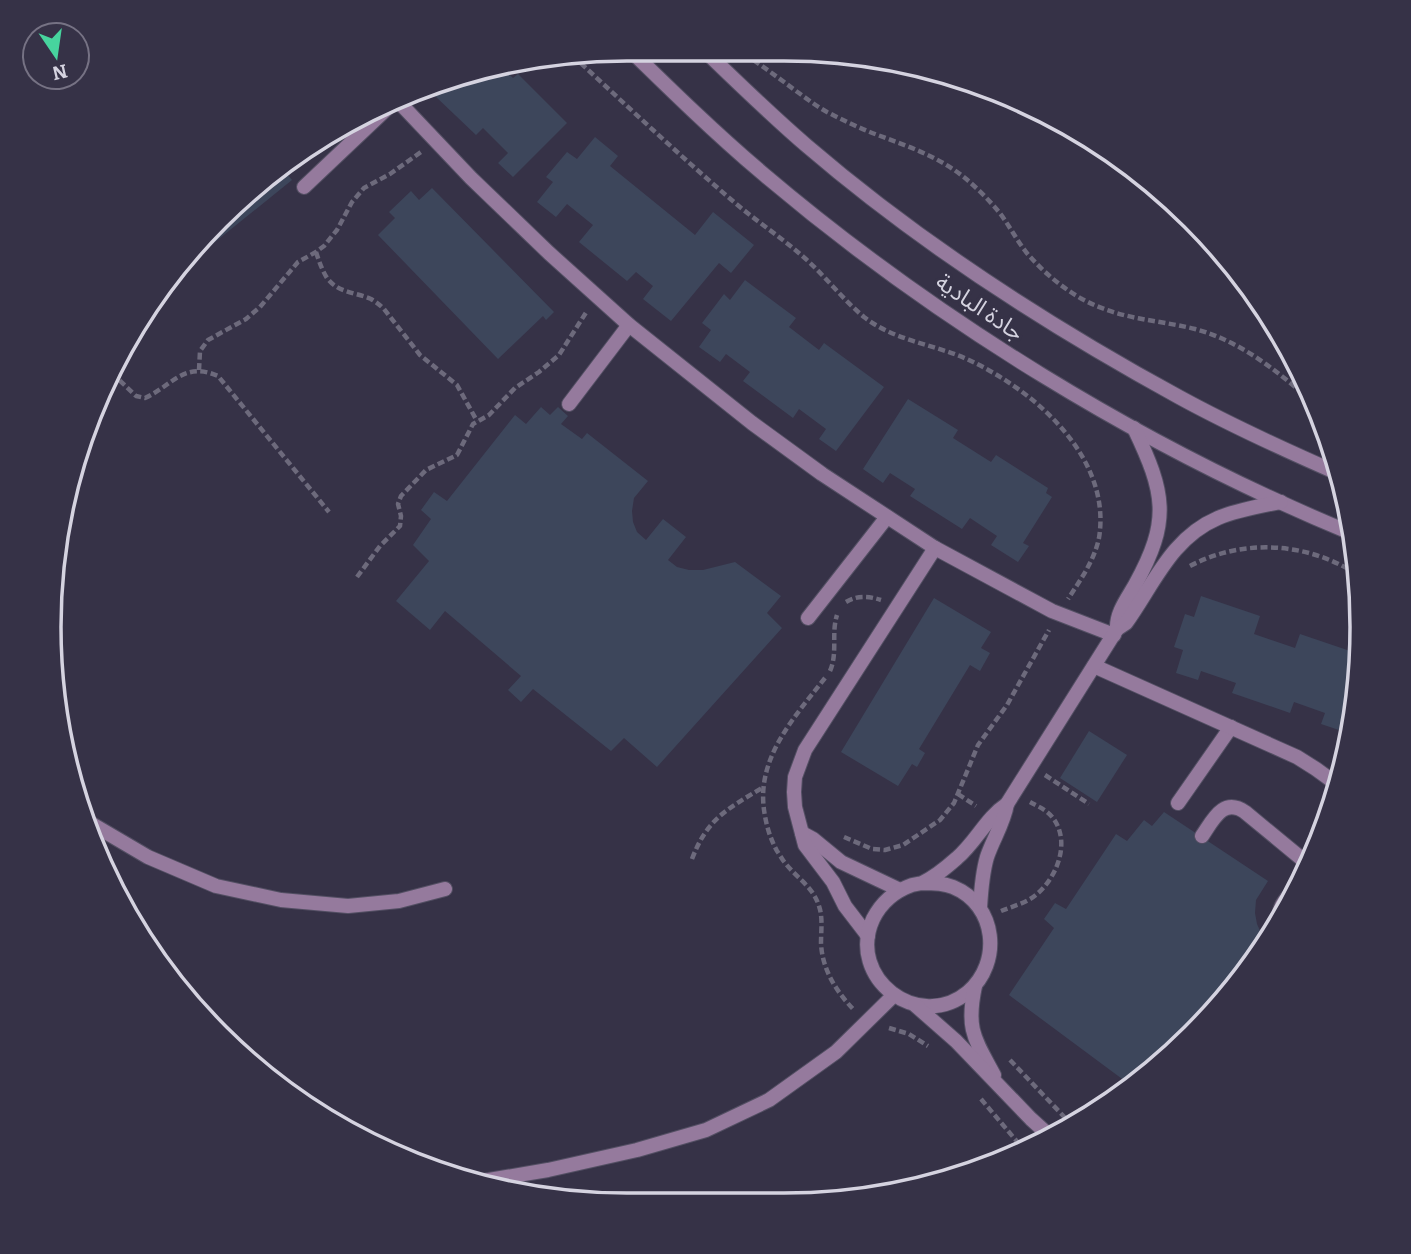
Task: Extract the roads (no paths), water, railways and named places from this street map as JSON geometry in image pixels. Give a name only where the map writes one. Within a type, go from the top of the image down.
[{"type":"street","name":"جادة البادية","points":[[641,61],[760,172],[817,218],[875,262],[995,345],[1057,384],[1201,463],[1341,528]]},
{"type":"street","name":"جادة البادية","points":[[715,61],[808,147],[951,257],[1026,307],[1181,398],[1261,439],[1326,468]]},
{"type":"street","points":[[403,107],[549,253],[629,325],[752,423],[822,474],[935,548],[1058,614],[1115,632]]},
{"type":"street","points":[[304,187],[372,122]]},
{"type":"street","points":[[569,404],[629,325]]},
{"type":"street","points":[[1115,632],[1119,614],[1148,562],[1155,541],[1160,509],[1155,476],[1134,427]]},
{"type":"street","points":[[922,883],[961,855],[991,818],[1007,804],[1115,632],[1126,622],[1180,543],[1224,516],[1281,502]]},
{"type":"street","points":[[808,618],[887,517]]},
{"type":"street","points":[[868,936],[845,906],[813,847],[802,833],[794,807],[795,777],[805,750],[935,548]]},
{"type":"street","points":[[1094,666],[1297,757],[1329,778]]},
{"type":"street","points":[[1178,803],[1231,727]]},
{"type":"street","points":[[980,908],[985,868],[1007,804]]},
{"type":"street","points":[[1202,836],[1219,812],[1235,807],[1245,812],[1300,858]]},
{"type":"street","points":[[98,828],[148,858],[216,886],[281,900],[348,906],[399,901],[445,889]]},
{"type":"street","points":[[813,847],[900,890]]},
{"type":"street","points":[[922,883],[939,883],[969,896],[988,923],[991,940],[985,973],[975,986],[962,997],[931,1006],[915,1004],[894,995],[882,985],[870,962],[868,936],[878,909],[888,898],[900,890],[922,883]]},
{"type":"street","points":[[975,986],[970,1016],[973,1036],[1001,1088]]},
{"type":"street","points":[[501,1178],[637,1150],[706,1130],[769,1100],[836,1052],[894,995]]},
{"type":"street","points":[[915,1004],[956,1041],[1043,1129]]}]
